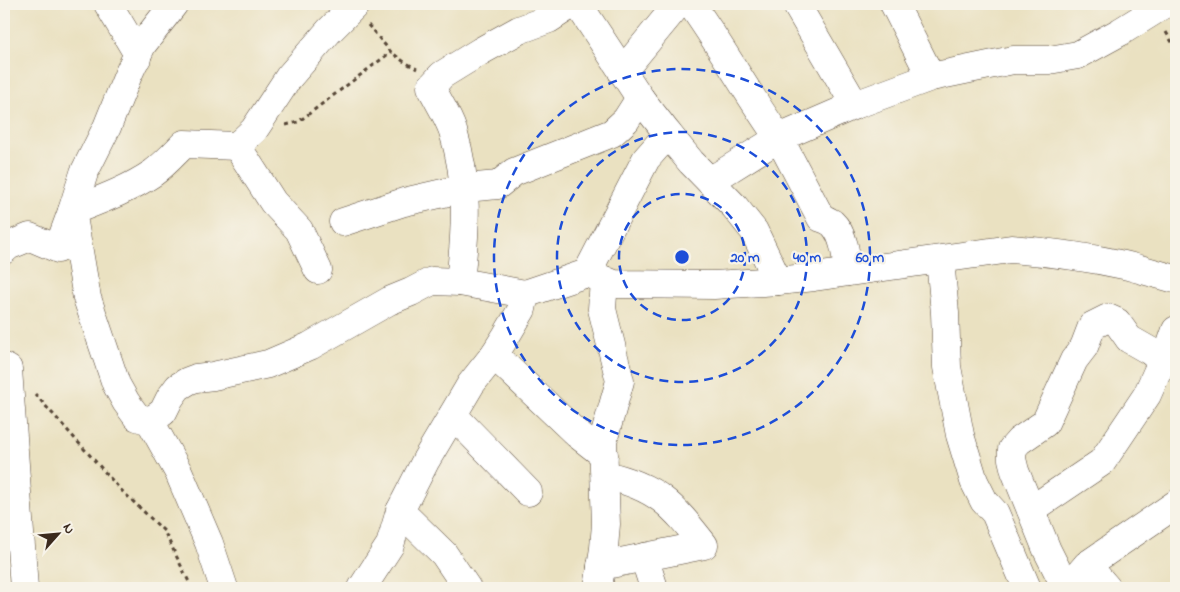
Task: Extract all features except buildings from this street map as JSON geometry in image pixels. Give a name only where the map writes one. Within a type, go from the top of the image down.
[{"type":"street","points":[[108,4],[136,51],[138,58]]},
{"type":"street","points":[[5,246],[30,237],[58,249],[84,173],[107,127],[142,45],[174,4]]},
{"type":"street","points":[[460,282],[465,238],[465,188],[453,130],[431,87],[442,75],[481,52],[520,30],[549,19],[572,4]]},
{"type":"street","points":[[578,4],[640,98],[691,162],[754,231],[778,280]]},
{"type":"street","points":[[622,72],[678,4]]},
{"type":"street","points":[[691,4],[759,111],[779,138],[821,218],[832,223],[837,230],[845,250],[847,272]]},
{"type":"street","points":[[796,4],[855,105]]},
{"type":"street","points":[[894,4],[931,76]]},
{"type":"street","points":[[710,181],[779,138],[855,105],[931,76],[1013,60],[1049,60],[1078,55],[1165,4]]},
{"type":"street","points":[[72,211],[122,191],[144,179],[164,165],[184,144],[246,138],[288,77],[329,31],[355,6]]},
{"type":"street","points":[[343,222],[404,202],[465,188],[498,185],[514,172],[612,133],[626,120],[640,98]]},
{"type":"street","points":[[612,133],[646,159]]},
{"type":"street","points":[[599,577],[606,524],[603,441],[620,381],[595,276],[646,159],[668,134]]},
{"type":"street","points":[[246,138],[273,202],[298,230],[318,270]]},
{"type":"street","points":[[72,211],[87,298],[116,384],[137,417],[150,422],[179,473],[209,543],[224,588]]},
{"type":"street","points":[[150,422],[163,412],[178,387],[188,381],[268,364],[310,346],[389,301],[432,281],[460,282],[525,294],[595,276],[614,284],[714,285],[814,277],[1011,249],[1126,265],[1176,279]]},
{"type":"street","points":[[940,260],[945,313],[947,368],[960,435],[974,481],[984,501],[995,513],[1027,588]]},
{"type":"street","points":[[362,588],[390,545],[400,511],[426,460],[472,384],[494,356],[522,309],[525,294]]},
{"type":"street","points":[[1162,361],[1150,351],[1129,339],[1118,322],[1108,318],[1092,326],[1084,347],[1074,360],[1045,423],[1019,441],[1012,449],[1012,459],[1015,471],[1047,550],[1067,588],[1087,565],[1176,504]]},
{"type":"street","points":[[1031,510],[1102,462],[1146,396],[1162,361],[1168,353],[1176,330]]},
{"type":"street","points":[[494,356],[577,434],[604,465],[625,480],[659,495],[687,522],[704,545],[644,557],[599,577]]},
{"type":"street","points":[[4,367],[8,370],[24,588]]},
{"type":"street","points":[[453,415],[528,492]]},
{"type":"street","points":[[400,511],[444,554],[468,588]]},
{"type":"street","points":[[644,557],[654,588]]},
{"type":"street","points":[[1087,565],[1107,588]]},
{"type":"path","points":[[355,6],[391,52],[416,68],[431,87]]},
{"type":"path","points":[[246,138],[298,122],[391,52]]},
{"type":"path","points":[[34,393],[120,489],[164,531],[192,588]]}]
